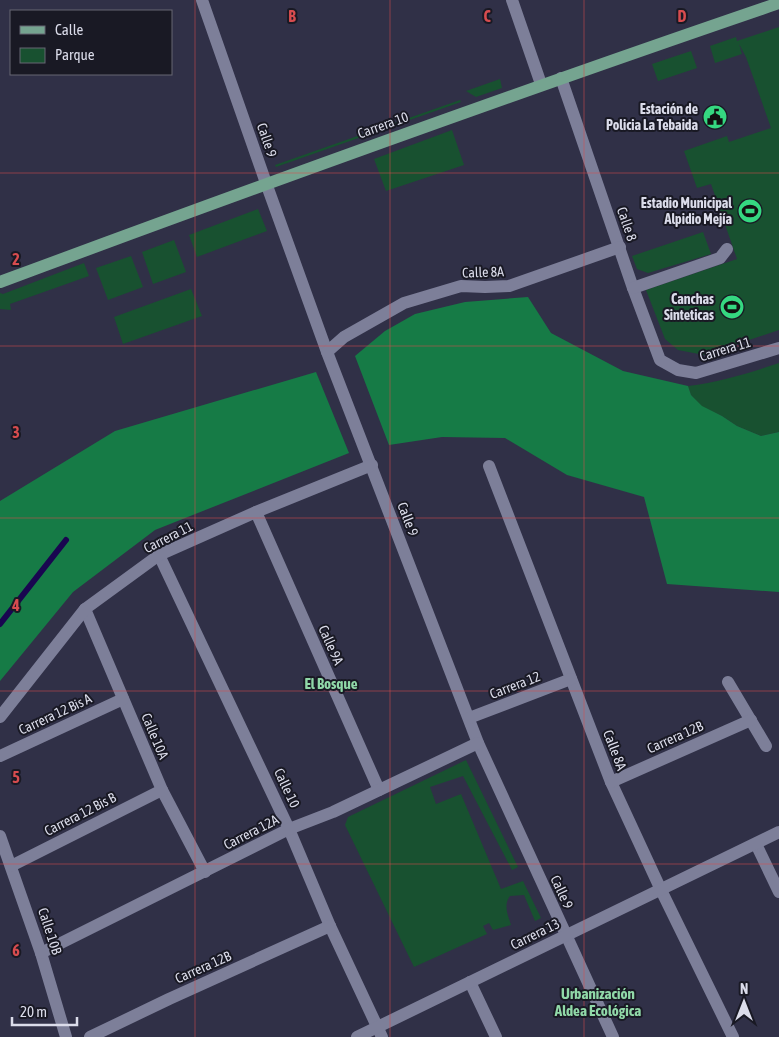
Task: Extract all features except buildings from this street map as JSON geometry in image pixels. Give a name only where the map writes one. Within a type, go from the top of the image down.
[{"type":"main road","name":"Carrera 10","points":[[0,282],[541,84],[779,3]]},
{"type":"street","name":"Calle 9","points":[[202,0],[327,352],[478,743],[613,1037]]},
{"type":"street","points":[[512,0],[541,84]]},
{"type":"street","name":"Calle 8","points":[[561,78],[633,288],[660,360],[678,370]]},
{"type":"street","name":"Calle 8A","points":[[327,352],[344,337],[404,302],[461,286],[485,288],[509,286],[620,247]]},
{"type":"street","points":[[633,288],[720,258],[727,250]]},
{"type":"street","name":"Carrera 11","points":[[678,370],[696,373],[779,348]]},
{"type":"street","name":"Carrera 11","points":[[0,717],[85,609],[159,555],[256,512],[372,465]]},
{"type":"street","name":"Calle 8A","points":[[489,466],[612,782],[661,890],[733,1037]]},
{"type":"street","name":"Calle 9A","points":[[256,512],[379,790]]},
{"type":"street","name":"Calle 10","points":[[159,555],[289,829],[330,926],[380,1032]]},
{"type":"street","name":"Calle 10A","points":[[85,609],[162,790],[206,872]]},
{"type":"street","name":"Carrera 12","points":[[469,718],[572,679]]},
{"type":"street","points":[[728,682],[766,746]]},
{"type":"street","name":"Carrera 12 Bis A","points":[[0,756],[123,699]]},
{"type":"street","name":"Carrera 12B","points":[[612,782],[751,720]]},
{"type":"street","name":"Carrera 12A","points":[[41,953],[289,829],[333,812],[478,743]]},
{"type":"street","name":"Carrera 12 Bis B","points":[[12,866],[162,790]]},
{"type":"street","name":"Carrera 13","points":[[357,1037],[380,1032],[470,982],[779,832]]},
{"type":"street","name":"Calle 10B","points":[[0,836],[41,953],[66,1037]]},
{"type":"street","points":[[756,844],[779,892]]},
{"type":"street","name":"Carrera 12B","points":[[90,1037],[170,998],[330,926]]},
{"type":"street","points":[[470,982],[496,1037]]},
{"type":"green space","points":[[779,27],[779,330],[704,355],[678,350],[665,339],[646,290],[737,259],[711,184],[697,188],[684,151],[727,136],[729,142],[771,128],[746,57],[739,44],[742,54],[715,63],[710,46],[736,37],[737,41]]},
{"type":"green space","points":[[691,51],[697,68],[658,81],[652,64]]},
{"type":"green space","points":[[500,79],[502,88],[476,97],[466,91]]},
{"type":"green space","points":[[460,100],[461,102],[276,167],[275,165]]},
{"type":"green space","points":[[452,130],[464,165],[386,191],[374,159]]},
{"type":"green space","points":[[258,209],[267,231],[197,257],[189,235]]},
{"type":"green space","points":[[703,232],[711,254],[648,273],[637,269],[632,256]]},
{"type":"green space","points":[[174,240],[186,272],[153,284],[142,252]]},
{"type":"green space","points":[[131,256],[143,287],[108,300],[96,268]]},
{"type":"green space","points":[[84,263],[89,276],[10,304],[11,310],[0,309],[0,293],[3,294]]},
{"type":"green space","points":[[191,289],[202,316],[123,344],[114,317]]},
{"type":"green space","points":[[528,297],[551,333],[623,371],[688,386],[691,395],[702,406],[737,426],[761,436],[779,432],[779,592],[667,584],[644,497],[567,475],[505,438],[442,437],[389,445],[355,356],[385,331],[415,314],[465,302]]},
{"type":"green space","points":[[779,363],[779,432],[761,436],[737,426],[722,416],[702,407],[691,395],[688,386],[734,377]]},
{"type":"green space","points":[[316,372],[349,453],[155,530],[73,592],[0,681],[0,501],[115,431]]},
{"type":"green space","points":[[466,760],[518,867],[512,870],[463,776],[430,787],[436,804],[461,794],[501,889],[523,881],[541,918],[535,921],[524,895],[510,896],[506,906],[511,925],[493,930],[489,923],[483,926],[487,934],[414,967],[345,825],[348,817]]},
{"type":"waterway","points":[[0,624],[66,540]]},
{"type":"place","name":"Estación de Policia La Tebaida","points":[[715,117]]},
{"type":"place","name":"Estadio Municipal Alpidio Mejía","points":[[750,211]]},
{"type":"place","name":"Canchas Sinteticas","points":[[732,307]]},
{"type":"district","name":"El Bosque","points":[[331,684]]},
{"type":"district","name":"Urbanización Aldea Ecológica","points":[[598,1002]]}]
